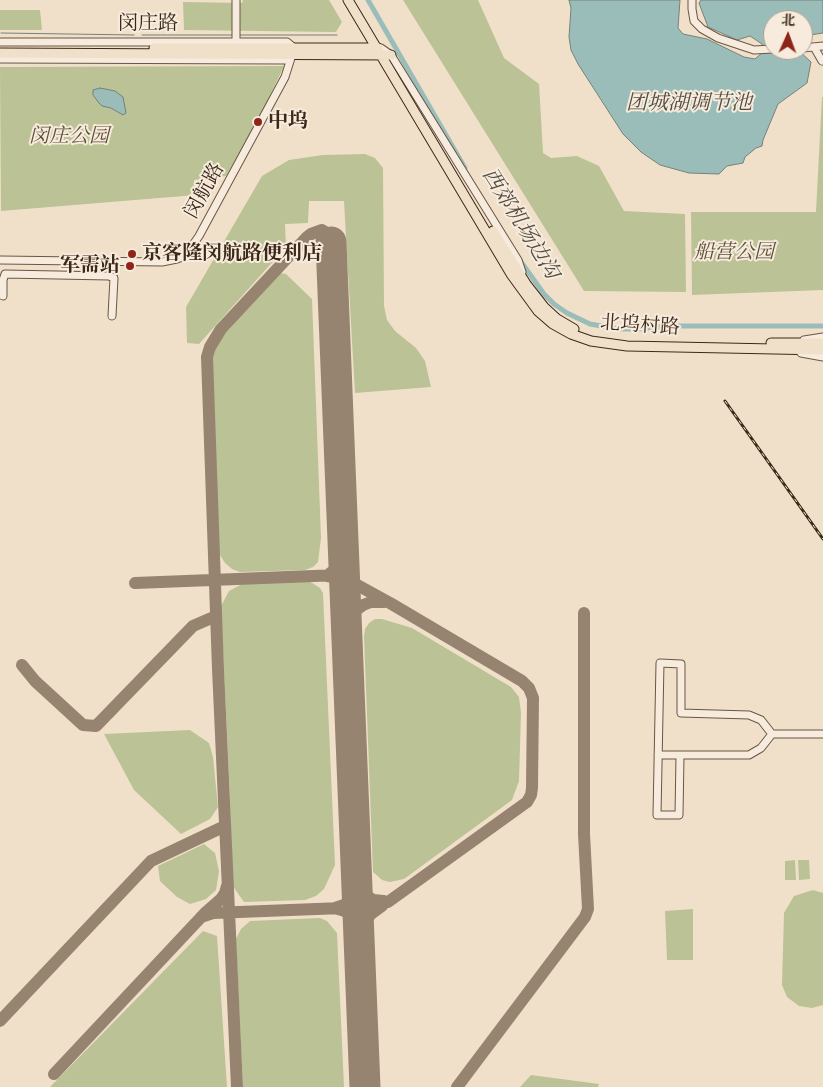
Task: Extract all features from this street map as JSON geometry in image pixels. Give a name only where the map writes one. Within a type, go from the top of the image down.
[{"type":"main road","name":"北坞村路","points":[[348,0],[383,52],[526,284],[544,307],[557,319],[592,336],[627,341],[823,343]]},
{"type":"main road","name":"北坞村路","points":[[354,0],[511,274],[538,311],[554,324],[571,334],[610,345],[823,350]]},
{"type":"main road","name":"闵庄路","points":[[0,48],[49,51]]},
{"type":"main road","name":"闵庄路","points":[[0,53],[49,51],[383,52]]},
{"type":"street","points":[[236,0],[236,37]]},
{"type":"street","points":[[692,0],[694,21],[702,29],[718,38],[754,50],[763,50]]},
{"type":"street","name":"闵庄路","points":[[0,59],[49,51],[236,37],[287,42],[293,51]]},
{"type":"street","name":"闵庄路","points":[[0,42],[49,51]]},
{"type":"street","points":[[822,61],[814,48],[823,46]]},
{"type":"street","name":"闵航路","points":[[0,260],[162,262],[185,256],[199,236],[285,77],[293,51]]},
{"type":"street","points":[[3,296],[5,274],[109,276],[114,278],[112,316]]},
{"type":"street","name":"北坞村路","points":[[788,343],[823,337]]},
{"type":"street","name":"北坞村路","points":[[778,349],[823,357]]},
{"type":"street","points":[[680,756],[679,815],[657,814],[660,663],[681,664],[681,713],[749,714],[761,720],[772,734]]},
{"type":"street","points":[[772,734],[823,734]]},
{"type":"street","points":[[658,755],[749,755],[761,748],[772,734]]},
{"type":"green space","points":[[243,0],[329,0],[342,22],[336,32],[184,30],[183,2],[242,3]]},
{"type":"green space","points":[[403,0],[478,0],[504,58],[539,84],[543,153],[551,158],[577,156],[599,166],[624,211],[685,214],[686,292],[584,291]]},
{"type":"green space","points":[[0,10],[40,10],[42,30],[0,30]]},
{"type":"green space","name":"闵庄公园","points":[[284,66],[255,127],[226,176],[194,180],[196,195],[1,211],[0,67]]},
{"type":"green space","name":"船营公园","points":[[822,97],[823,290],[692,295],[691,212],[816,212]]},
{"type":"green space","points":[[365,154],[375,158],[383,168],[384,306],[387,320],[395,331],[416,348],[425,361],[431,387],[355,393],[344,201],[309,201],[308,223],[285,224],[286,247],[199,344],[187,343],[186,307],[262,176],[289,160],[323,155]]},
{"type":"green space","points":[[280,273],[286,274],[312,299],[321,538],[318,562],[313,567],[305,570],[240,572],[232,569],[225,563],[218,547],[211,366],[217,342],[223,332]]},
{"type":"green space","points":[[309,581],[320,588],[323,593],[335,865],[324,889],[316,896],[305,900],[244,902],[232,885],[221,606],[229,591],[242,584]]},
{"type":"green space","points":[[375,619],[382,619],[412,628],[511,687],[519,697],[521,713],[519,781],[512,800],[404,879],[390,882],[382,880],[373,872],[364,637],[365,629]]},
{"type":"green space","points":[[190,730],[209,743],[213,757],[218,807],[210,819],[181,834],[134,790],[104,734]]},
{"type":"green space","points":[[204,844],[215,853],[219,871],[216,890],[206,899],[190,904],[177,897],[160,881],[158,866]]},
{"type":"green space","points":[[795,860],[796,880],[785,880],[785,861]]},
{"type":"green space","points":[[798,860],[809,860],[810,879],[799,880]]},
{"type":"green space","points":[[813,890],[823,893],[823,1005],[812,1008],[799,1006],[787,997],[782,985],[784,913],[794,896]]},
{"type":"green space","points":[[693,909],[693,960],[667,960],[665,911]]},
{"type":"green space","points":[[320,918],[327,921],[337,933],[344,1087],[243,1087],[236,939],[241,929],[250,921]]},
{"type":"green space","points":[[203,931],[217,936],[227,1087],[50,1087]]},
{"type":"green space","points":[[531,1075],[599,1084],[598,1087],[520,1087]]},
{"type":"water","name":"团城湖调节池","points":[[569,0],[680,0],[678,28],[683,34],[707,39],[744,57],[755,59],[763,52],[763,60],[809,60],[811,62],[807,83],[778,104],[762,146],[756,148],[745,157],[743,163],[727,166],[719,174],[689,173],[660,165],[641,152],[623,134],[578,64],[571,50],[569,37],[571,8]]},
{"type":"water","name":"团城湖调节池","points":[[701,0],[823,0],[823,33],[813,34],[813,10],[763,10],[763,52],[762,44],[750,36],[737,40],[708,27],[699,3]]},
{"type":"water","points":[[100,88],[115,91],[123,97],[126,113],[123,115],[111,108],[102,106],[93,95],[93,90]]},
{"type":"waterway","name":"西郊机场边沟","points":[[368,0],[465,168]]},
{"type":"waterway","points":[[1,33],[134,35]]},
{"type":"waterway","points":[[142,35],[234,35]]},
{"type":"waterway","points":[[240,35],[337,35]]},
{"type":"waterway","name":"西郊机场边沟","points":[[519,259],[544,294],[554,304],[567,313],[590,324],[619,329],[666,326],[823,326]]},
{"type":"taxiway","points":[[237,1087],[218,669],[207,357],[210,347],[221,329],[306,238],[322,230],[330,235],[331,242]]},
{"type":"taxiway","points":[[343,556],[338,567],[327,576],[333,577],[337,581],[345,595]]},
{"type":"taxiway","points":[[135,583],[339,575],[522,681],[529,688],[533,698],[532,788],[527,802],[388,902],[368,907],[213,913],[201,917]]},
{"type":"taxiway","points":[[346,628],[356,610],[363,605],[371,602],[385,602]]},
{"type":"taxiway","points":[[457,1087],[585,917],[588,909],[584,834],[584,613]]},
{"type":"taxiway","points":[[22,665],[35,681],[83,725],[96,726],[193,626],[216,616]]},
{"type":"taxiway","points":[[0,1021],[151,861],[225,826]]},
{"type":"taxiway","points":[[359,930],[355,920],[348,912],[335,908],[350,901],[355,893],[357,881],[359,887],[367,896],[373,900],[384,901]]},
{"type":"taxiway","points":[[54,1074],[205,913],[221,899],[227,886]]},
{"type":"taxiway","points":[[359,943],[365,921],[382,906]]},
{"type":"runway","points":[[331,242],[365,1087]]},
{"type":"railway","points":[[725,401],[823,539]]},
{"type":"place","name":"中坞","points":[[258,122]]},
{"type":"place","name":"京客隆闵航路便利店","points":[[132,254]]},
{"type":"place","name":"军需站","points":[[130,266]]}]
